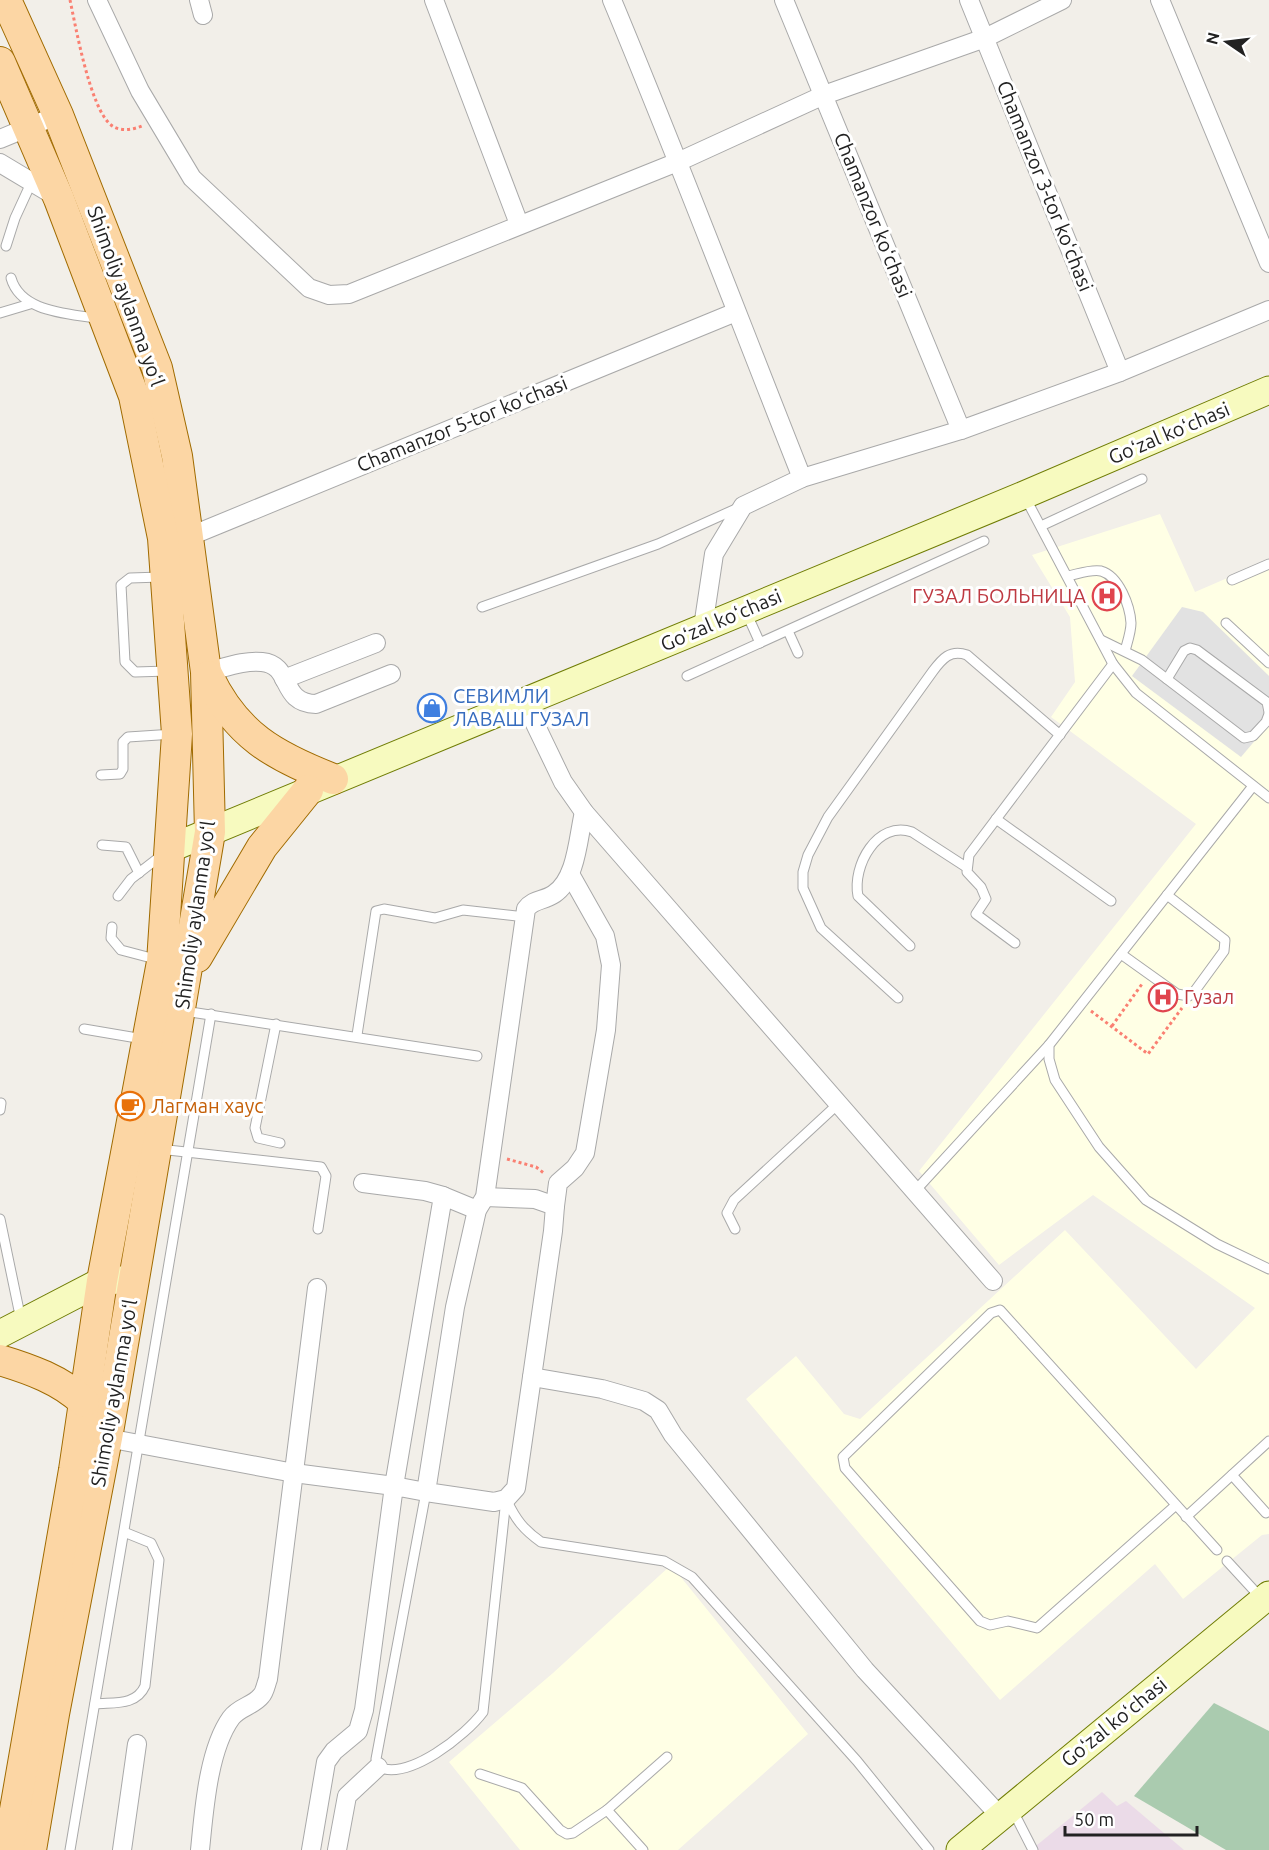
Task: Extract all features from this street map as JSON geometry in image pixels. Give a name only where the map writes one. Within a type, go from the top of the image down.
[{"type":"main road","name":"Shimoliy aylanma yoʻl","points":[[6,0],[58,115],[157,368],[177,456],[206,672],[210,832],[175,966],[148,1040],[102,1281],[84,1402],[8,1850]]},
{"type":"main road","name":"Shimoliy aylanma yoʻl","points":[[0,62],[30,127],[59,199],[134,396],[163,538],[177,734],[171,848],[175,966],[182,1010],[107,1438],[54,1714],[31,1850]]},
{"type":"main road","name":"Goʻzal koʻchasi","points":[[171,848],[1024,495],[1269,390]]},
{"type":"main road","points":[[175,966],[262,847],[320,785],[251,737],[219,699],[206,672]]},
{"type":"main road","points":[[11,1328],[102,1281],[134,1279]]},
{"type":"main road","points":[[0,1360],[40,1374],[73,1392],[84,1402]]},
{"type":"main road","name":"Goʻzal koʻchasi","points":[[960,1850],[1266,1597]]},
{"type":"street","points":[[98,0],[153,113],[192,178],[309,288],[329,295],[349,294],[680,161],[824,95],[985,38],[1062,0]]},
{"type":"street","points":[[434,0],[519,224]]},
{"type":"street","points":[[612,0],[680,161],[736,312],[802,478]]},
{"type":"street","name":"Chamanzor koʻchasi","points":[[784,0],[961,430]]},
{"type":"street","name":"Chamanzor 3-tor koʻchasi","points":[[969,0],[1120,372]]},
{"type":"street","points":[[1160,0],[1269,263]]},
{"type":"street","points":[[0,138],[58,115]]},
{"type":"street","points":[[0,163],[59,199]]},
{"type":"street","points":[[703,627],[714,555],[743,506],[802,478],[961,430],[1120,372],[1269,310]]},
{"type":"street","name":"Chamanzor 5-tor koʻchasi","points":[[188,537],[736,312]]},
{"type":"street","points":[[284,680],[376,643]]},
{"type":"street","points":[[206,672],[252,662],[264,662],[281,671],[294,698],[304,704],[316,704],[391,674]]},
{"type":"street","points":[[525,703],[563,782],[584,812],[993,1281]]},
{"type":"street","points":[[426,1492],[454,1307],[481,1204],[490,1156],[525,917],[530,903],[553,895],[570,874],[584,812]]},
{"type":"street","points":[[107,1438],[294,1473],[494,1502],[506,1499],[516,1488],[558,1183],[575,1168],[585,1153],[606,1030],[611,965],[605,936],[570,874]]},
{"type":"street","points":[[363,1183],[481,1204],[535,1199],[555,1206]]},
{"type":"street","points":[[311,1850],[326,1762],[334,1751],[358,1731],[364,1710],[394,1486],[443,1196]]},
{"type":"street","points":[[200,1850],[206,1791],[230,1719],[239,1710],[261,1696],[268,1679],[317,1288]]},
{"type":"street","points":[[532,1377],[631,1396],[658,1410],[681,1444],[865,1670],[1006,1812]]},
{"type":"street","points":[[122,1850],[136,1744]]},
{"type":"street","points":[[337,1850],[347,1796],[378,1767]]},
{"type":"lane","points":[[6,246],[15,218],[32,181]]},
{"type":"lane","points":[[11,278],[13,285],[30,304]]},
{"type":"lane","points":[[0,313],[30,304],[106,321]]},
{"type":"lane","points":[[1041,526],[1142,479]]},
{"type":"lane","points":[[1024,495],[1113,664],[1136,693],[1269,798]]},
{"type":"lane","points":[[482,607],[657,544],[743,506]]},
{"type":"lane","points":[[687,676],[984,541]]},
{"type":"lane","points":[[1232,580],[1269,564]]},
{"type":"lane","points":[[1068,576],[1089,571],[1102,571],[1114,580],[1127,603],[1131,625],[1125,651]]},
{"type":"lane","points":[[166,577],[130,578],[121,585],[125,662],[135,672],[173,671]]},
{"type":"lane","points":[[745,610],[760,643]]},
{"type":"lane","points":[[1226,623],[1269,663]]},
{"type":"lane","points":[[788,631],[798,653]]},
{"type":"lane","points":[[1101,640],[1142,660],[1244,738],[1253,736],[1269,713],[1267,702],[1197,650],[1190,648],[1184,651],[1167,679]]},
{"type":"lane","points":[[898,998],[821,928],[810,907],[803,888],[803,872],[808,855],[828,817],[933,671],[944,657],[953,653],[967,655],[1060,735]]},
{"type":"lane","points":[[1015,943],[976,914],[986,899],[981,887],[967,872],[969,855],[1113,664]]},
{"type":"lane","points":[[101,776],[120,774],[123,770],[123,742],[128,737],[177,734]]},
{"type":"lane","points":[[915,1191],[1083,1005],[1253,786]]},
{"type":"lane","points":[[996,819],[1111,901]]},
{"type":"lane","points":[[910,946],[858,896],[857,874],[874,843],[885,833],[902,828],[966,867]]},
{"type":"lane","points":[[102,845],[126,848],[139,873]]},
{"type":"lane","points":[[118,896],[123,887],[171,848]]},
{"type":"lane","points":[[1121,954],[1182,997],[1189,996],[1200,984],[1224,951],[1225,940],[1167,895]]},
{"type":"lane","points":[[357,1035],[376,911],[384,909],[435,918],[463,910],[525,917]]},
{"type":"lane","points":[[112,927],[111,938],[121,950],[175,966]]},
{"type":"lane","points":[[182,1010],[357,1035],[477,1056]]},
{"type":"lane","points":[[70,1850],[211,1014]]},
{"type":"lane","points":[[276,1024],[255,1128],[258,1138],[280,1143]]},
{"type":"lane","points":[[84,1029],[148,1040]]},
{"type":"lane","points":[[1049,1045],[1049,1059],[1055,1080],[1099,1147],[1146,1200],[1217,1244],[1269,1269]]},
{"type":"lane","points":[[735,1229],[727,1213],[734,1200],[838,1104]]},
{"type":"lane","points":[[157,1149],[321,1167],[326,1176],[318,1229]]},
{"type":"lane","points":[[0,1219],[11,1328]]},
{"type":"lane","points":[[1176,1505],[1037,1628],[1008,1621],[990,1625],[980,1621],[845,1468],[843,1457],[997,1310],[1002,1312],[1176,1505],[1186,1517],[1217,1551]]},
{"type":"lane","points":[[1186,1517],[1269,1441]]},
{"type":"lane","points":[[1232,1474],[1266,1512]]},
{"type":"lane","points":[[426,1492],[376,1758],[378,1767],[386,1771],[414,1764],[448,1746],[471,1728],[483,1712],[506,1499]]},
{"type":"lane","points":[[506,1499],[515,1519],[525,1532],[541,1542],[664,1561],[692,1577],[857,1761],[929,1850]]},
{"type":"lane","points":[[94,1704],[132,1701],[142,1694],[145,1686],[159,1560],[151,1543],[124,1532]]},
{"type":"lane","points":[[1227,1561],[1266,1597]]},
{"type":"lane","points":[[480,1774],[522,1788],[567,1834],[573,1833],[607,1810],[667,1756]]},
{"type":"lane","points":[[607,1810],[643,1850]]},
{"type":"lane","points":[[1006,1812],[1033,1850]]},
{"type":"path","points":[[70,0],[86,68],[102,114],[111,125],[123,130],[144,125],[153,113]]},
{"type":"path","points":[[1112,1026],[1150,974]]},
{"type":"path","points":[[1083,1005],[1148,1054],[1183,1007],[1182,997]]},
{"type":"path","points":[[490,1156],[536,1167],[558,1183]]},
{"type":"shaded area","points":[[1160,514],[1195,592],[1269,560],[1269,1534],[1262,1535],[1183,1599],[1155,1564],[1000,1700],[746,1399],[796,1356],[844,1414],[860,1419],[1065,1230],[1196,1369],[1255,1308],[1093,1195],[999,1265],[919,1171],[1196,824],[1051,717],[1075,682],[1070,617],[1032,555]]},
{"type":"shaded area","points":[[1182,607],[1203,612],[1269,676],[1269,724],[1241,757],[1132,676]]},
{"type":"shaded area","points":[[671,1565],[808,1734],[678,1850],[520,1850],[449,1762],[553,1673]]},
{"type":"shaded area","points":[[1214,1703],[1269,1731],[1269,1850],[1226,1850],[1134,1796]]},
{"type":"shaded area","points":[[1102,1792],[1117,1806],[1126,1801],[1184,1850],[1031,1850]]},
{"type":"place","name":"ГУЗАЛ БОЛЬНИЦА","points":[[1107,596]]},
{"type":"place","name":"СЕВИМЛИ ЛАВАШ ГУЗАЛ","points":[[432,708]]},
{"type":"place","name":"Гузал","points":[[1163,997]]},
{"type":"place","name":"Лагман хаус","points":[[130,1106]]}]
